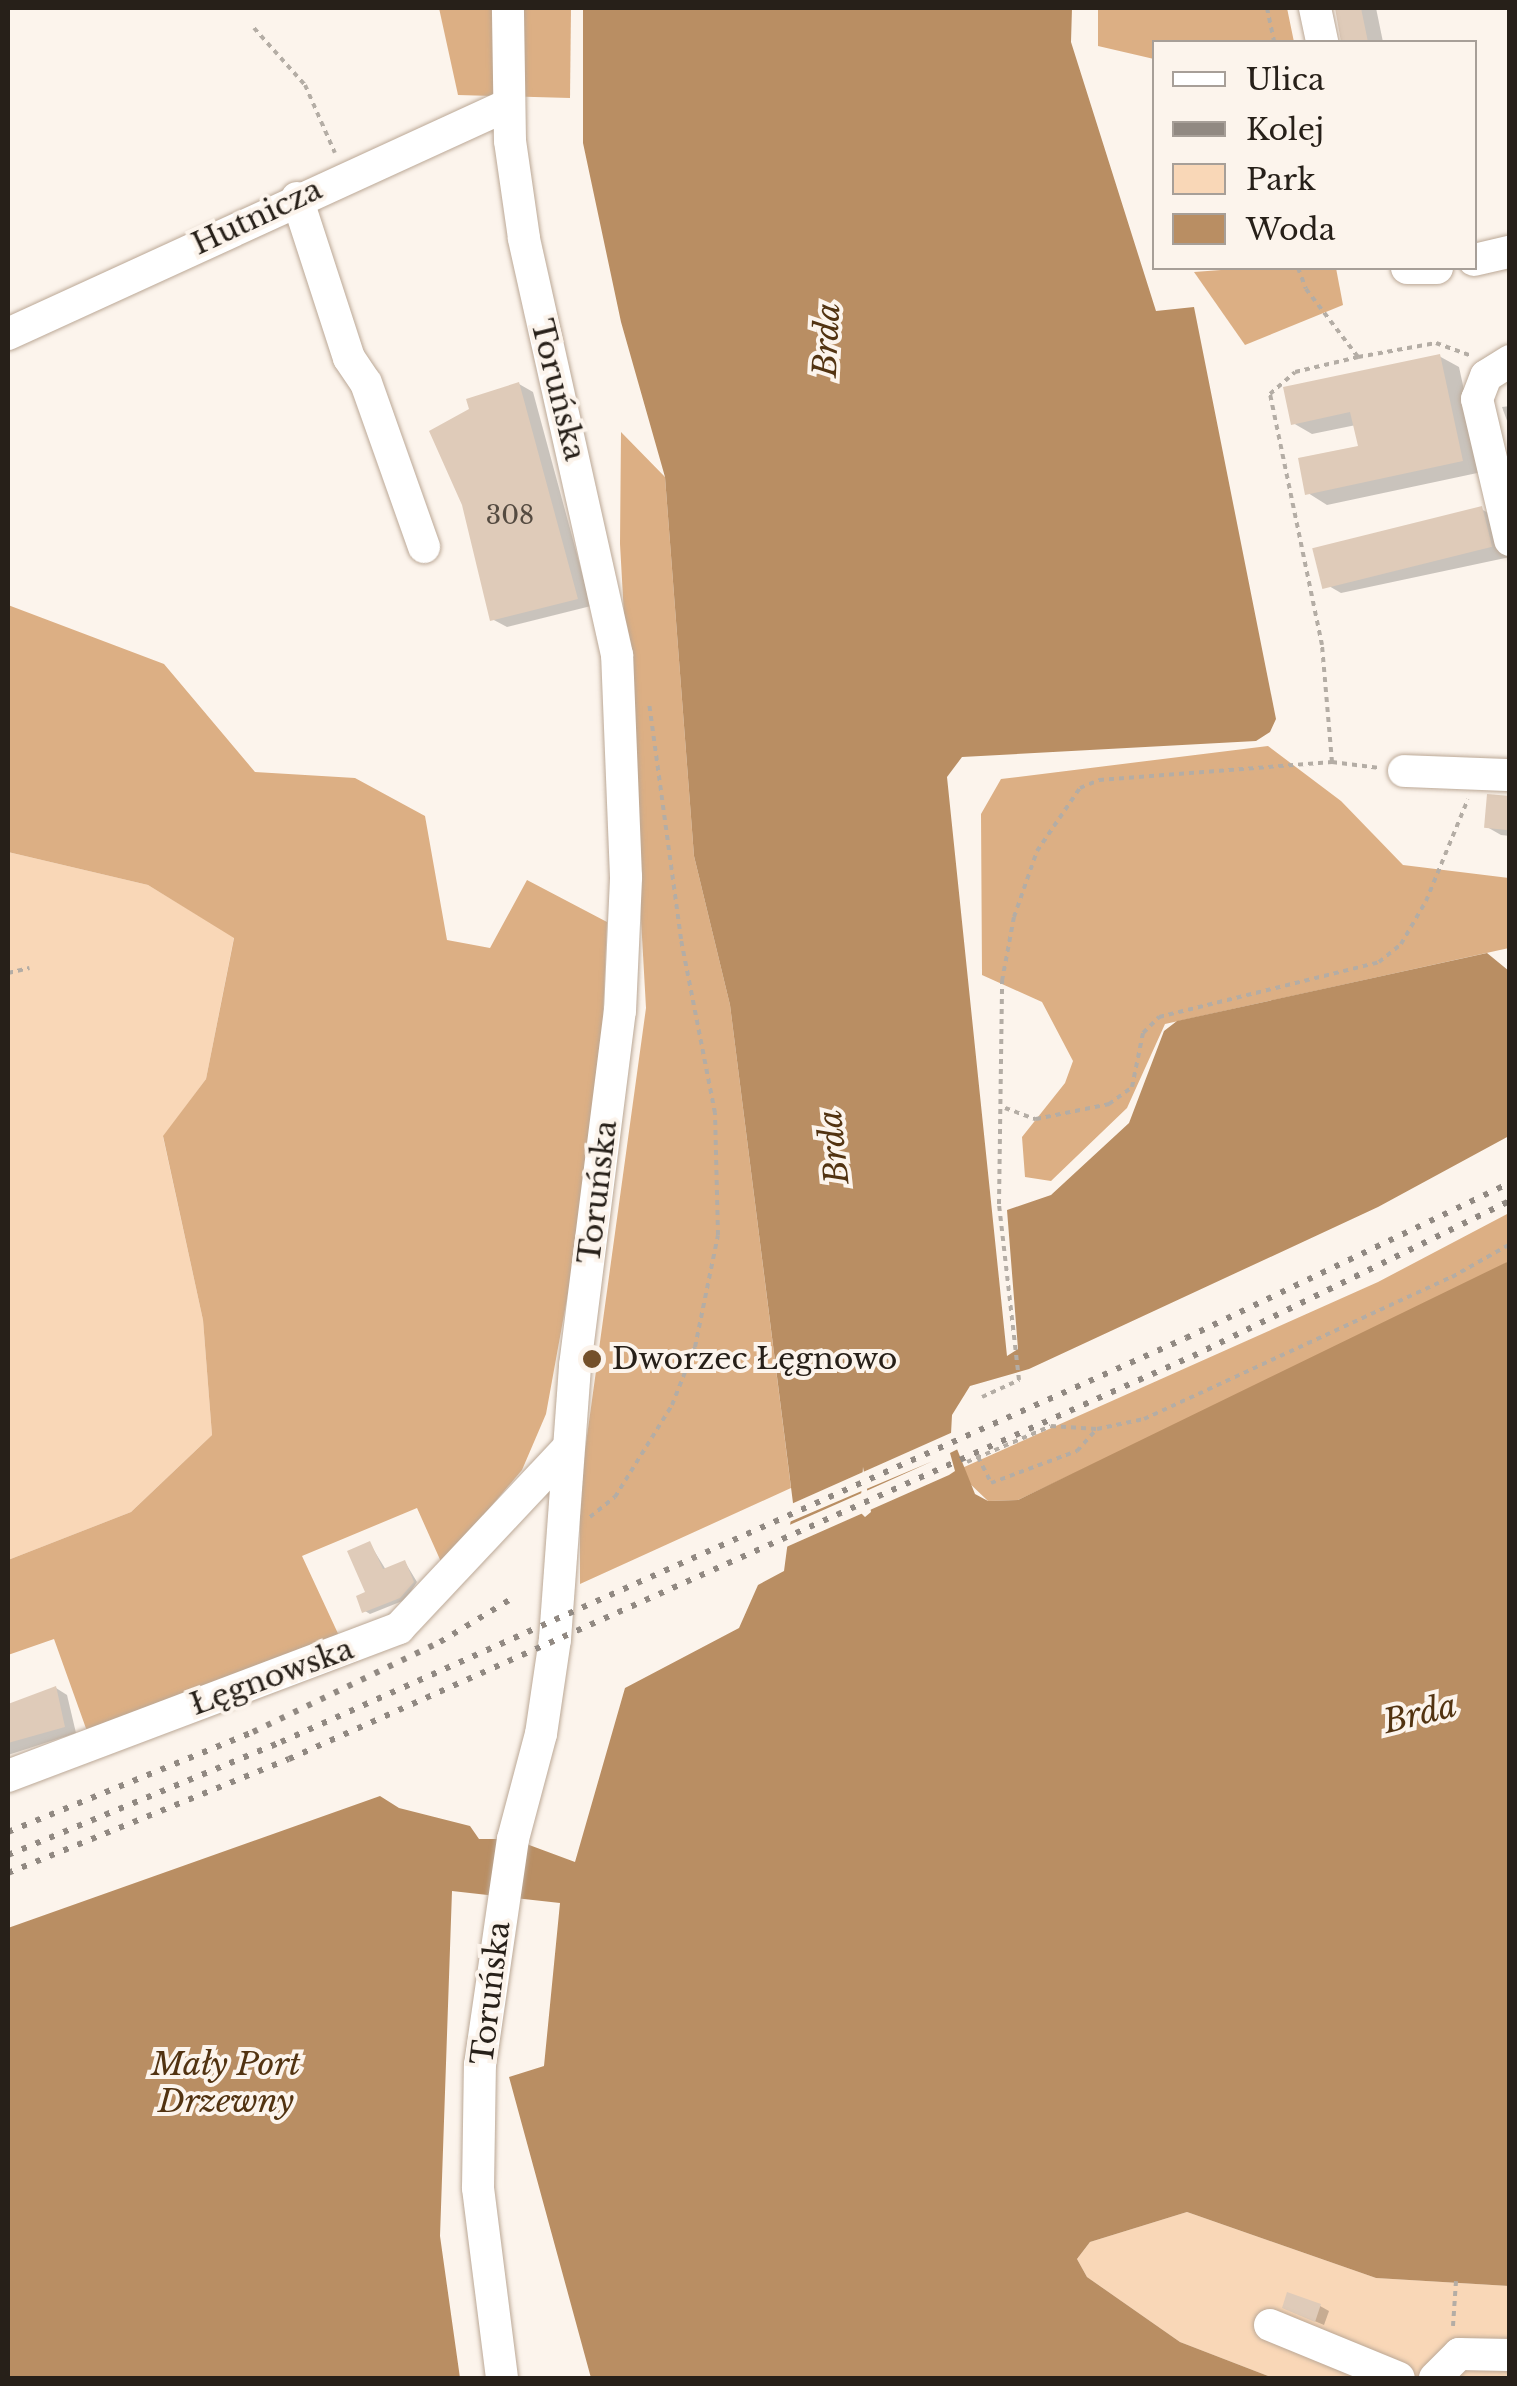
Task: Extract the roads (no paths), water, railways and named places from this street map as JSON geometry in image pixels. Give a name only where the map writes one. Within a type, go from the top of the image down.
[{"type":"street","name":"Toruńska","points":[[502,2378],[478,2188],[480,2065],[513,1839],[541,1734],[567,1450],[622,980],[622,732],[608,597],[524,238],[508,105],[508,8]]},
{"type":"street","points":[[1315,8],[1322,40]]},
{"type":"street","name":"Hutnicza","points":[[8,334],[344,176],[508,105]]},
{"type":"street","points":[[297,198],[349,358],[366,384],[424,547]]},
{"type":"street","points":[[1477,259],[1510,252]]},
{"type":"street","points":[[1502,366],[1479,386],[1478,416],[1510,540]]},
{"type":"street","points":[[1404,771],[1493,775]]},
{"type":"street","name":"Łęgnowska","points":[[8,1776],[398,1628],[567,1450]]},
{"type":"street","points":[[498,1522],[531,1514],[561,1536]]},
{"type":"street","points":[[1270,2325],[1399,2378]]},
{"type":"street","points":[[1435,2378],[1449,2358],[1476,2353],[1510,2354]]},
{"type":"street","points":[[1476,2353],[1482,2364],[1510,2374]]},
{"type":"water","points":[[583,8],[1072,8],[1071,42],[1156,311],[1194,307],[1276,719],[1270,732],[1256,741],[962,757],[947,777],[1007,1356],[1018,1349],[1007,1210],[1051,1195],[1129,1123],[1164,1031],[1177,1021],[1487,953],[1509,971],[1509,1136],[1378,1207],[1029,1369],[970,1386],[952,1415],[951,1434],[975,1494],[988,1501],[1018,1500],[1509,1261],[1509,2286],[1376,2278],[1187,2212],[1090,2242],[1077,2259],[1087,2277],[1180,2342],[1273,2378],[591,2378],[509,2077],[544,2066],[560,1903],[452,1891],[440,2236],[460,2378],[8,2378],[8,1928],[380,1796],[399,1808],[470,1826],[479,1839],[513,1839],[575,1862],[625,1688],[739,1628],[758,1585],[784,1571],[793,1503],[730,1005],[694,856],[665,477],[621,322],[583,143]],"holes":[[[863,1467],[871,1512],[865,1517],[860,1512]]]},
{"type":"railway","points":[[8,1855],[281,1742],[1186,1338],[1510,1183]]},
{"type":"railway","points":[[8,1873],[289,1759],[1193,1356],[1510,1201]]},
{"type":"railway","points":[[8,1832],[253,1732],[440,1642],[511,1599]]},
{"type":"place","name":"Dworzec Łęgnowo","points":[[592,1359]]},
{"type":"water label","name":"Brda","points":[[827,340]]},
{"type":"water label","name":"Brda","points":[[834,1147]]},
{"type":"water label","name":"Brda","points":[[1420,1714]]},
{"type":"water label","name":"Mały Port Drzewny","points":[[226,2084]]}]
